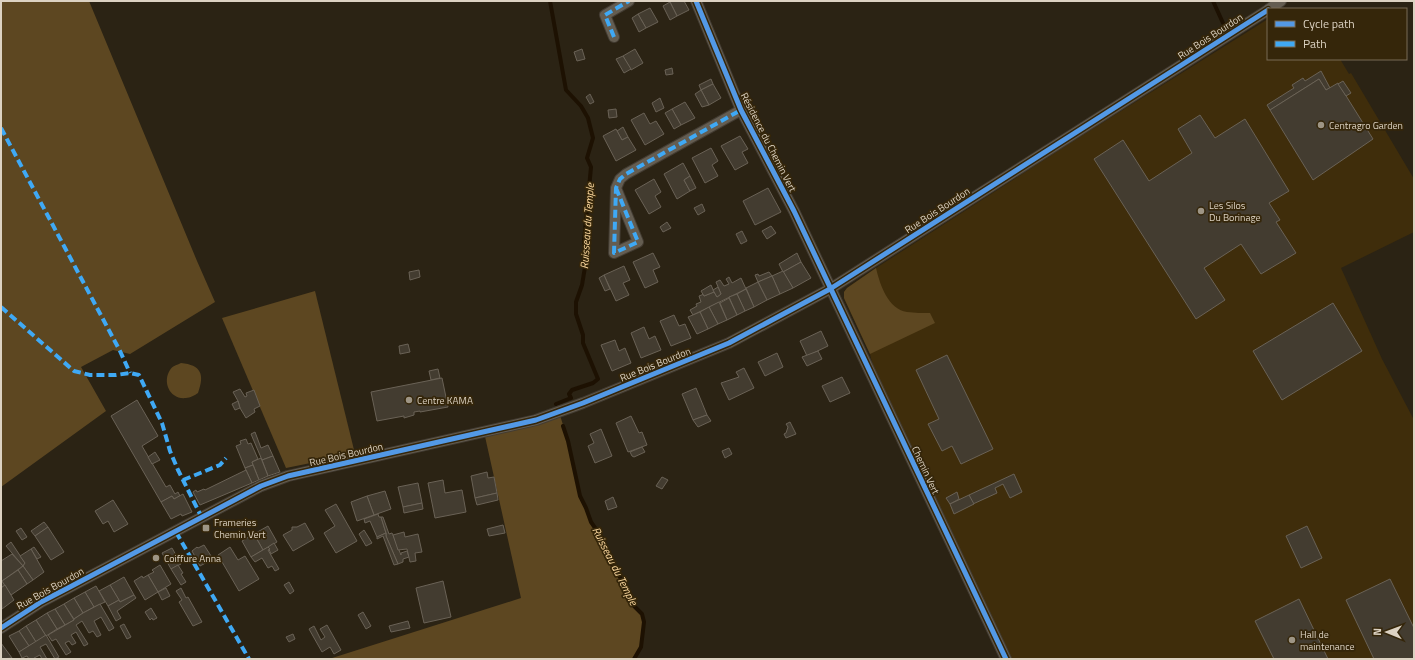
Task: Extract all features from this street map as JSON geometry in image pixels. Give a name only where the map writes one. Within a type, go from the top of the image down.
[{"type":"street","points":[[614,37],[605,15],[629,1]]},
{"type":"street","name":"Résidence du Chemin Vert","points":[[696,1],[742,110],[794,211],[830,289]]},
{"type":"street","name":"Rue Bois Bourdon","points":[[1270,8],[1281,1]]},
{"type":"street","name":"Rue Bois Bourdon","points":[[1,628],[41,602],[261,486],[288,476],[536,420],[583,403],[729,343],[830,289],[1267,10]]},
{"type":"street","name":"Résidence du Chemin Vert","points":[[616,188],[620,179],[626,174],[742,110]]},
{"type":"street","points":[[616,188],[638,242],[614,253],[615,202],[616,188]]},
{"type":"street","name":"Chemin Vert","points":[[830,289],[1006,659]]},
{"type":"shaded area","points":[[1,1],[89,1],[215,302],[130,354],[113,350],[81,367],[106,411],[1,487]]},
{"type":"shaded area","points":[[1267,20],[1267,60],[1341,60],[1349,74],[1351,73],[1414,179],[1414,232],[1341,268],[1382,359],[1414,420],[1414,659],[1006,659],[879,391],[870,354],[844,298],[844,292],[847,288],[876,268],[1075,140]]},
{"type":"shaded area","points":[[876,268],[886,295],[895,306],[900,310],[907,312],[930,313],[935,323],[870,354],[844,298],[844,292],[847,288]]},
{"type":"shaded area","points":[[315,291],[355,454],[286,468],[222,318]]},
{"type":"shaded area","points":[[181,363],[197,368],[201,376],[198,393],[188,398],[180,398],[176,396],[167,385],[170,370]]},
{"type":"shaded area","points":[[559,412],[568,441],[580,496],[591,522],[604,541],[607,557],[623,582],[631,603],[642,614],[644,622],[641,647],[634,659],[329,659],[521,598],[484,432]]},
{"type":"building","points":[[684,1],[689,10],[677,16],[670,2]]},
{"type":"building","points":[[670,2],[677,16],[670,20],[663,6]]},
{"type":"building","points":[[650,8],[658,22],[646,28],[638,14]]},
{"type":"building","points":[[638,14],[646,28],[639,32],[632,18]]},
{"type":"building","points":[[582,49],[585,59],[577,61],[574,52]]},
{"type":"building","points":[[635,49],[643,63],[631,70],[623,56]]},
{"type":"building","points":[[623,56],[631,69],[624,73],[616,59]]},
{"type":"building","points":[[672,68],[673,74],[666,75],[665,70]]},
{"type":"building","points":[[1321,71],[1330,88],[1326,90],[1319,79],[1270,110],[1267,105],[1294,88],[1292,85],[1303,78],[1305,81]]},
{"type":"building","points":[[711,79],[713,84],[701,90],[699,85]]},
{"type":"building","name":"Centragro Garden","points":[[1319,79],[1326,90],[1338,83],[1373,139],[1313,180],[1270,110]]},
{"type":"building","points":[[1343,81],[1351,93],[1346,96],[1338,84]]},
{"type":"building","points":[[713,84],[721,98],[709,105],[701,90]]},
{"type":"building","points":[[701,90],[709,105],[702,107],[695,94]]},
{"type":"building","points":[[590,94],[594,102],[590,104],[586,97]]},
{"type":"building","points":[[660,98],[664,108],[656,112],[652,103]]},
{"type":"building","points":[[685,102],[695,118],[681,125],[672,109]]},
{"type":"building","points":[[616,109],[617,117],[609,118],[608,110]]},
{"type":"building","points":[[672,109],[681,125],[674,129],[665,113]]},
{"type":"building","points":[[644,113],[650,124],[656,121],[664,134],[645,145],[631,120]]},
{"type":"building","name":"Les Silos Du Borinage","points":[[1200,115],[1215,138],[1245,119],[1289,191],[1269,203],[1280,220],[1276,222],[1296,253],[1261,274],[1241,244],[1204,268],[1225,300],[1196,319],[1094,159],[1123,140],[1149,181],[1192,153],[1178,129]]},
{"type":"building","points":[[623,127],[628,137],[622,140],[617,131]]},
{"type":"building","points":[[616,129],[622,140],[628,137],[636,150],[616,161],[603,136]]},
{"type":"building","points":[[740,136],[748,149],[742,152],[748,163],[735,170],[721,146]]},
{"type":"building","points":[[711,148],[718,161],[712,165],[718,176],[705,183],[692,158]]},
{"type":"building","points":[[683,163],[690,176],[684,180],[690,191],[677,199],[664,174]]},
{"type":"building","points":[[690,176],[696,188],[690,191],[684,180]]},
{"type":"building","points":[[654,179],[661,192],[655,196],[661,207],[649,214],[635,190]]},
{"type":"building","points":[[768,188],[781,212],[755,225],[743,201]]},
{"type":"building","points":[[702,204],[705,211],[698,215],[694,208]]},
{"type":"building","points":[[667,222],[671,228],[663,232],[660,227]]},
{"type":"building","points":[[771,226],[776,233],[767,239],[762,231]]},
{"type":"building","points":[[742,231],[747,241],[741,244],[736,234]]},
{"type":"building","points":[[653,253],[660,267],[653,270],[658,282],[645,288],[633,262]]},
{"type":"building","points":[[797,253],[801,262],[783,272],[779,264]]},
{"type":"building","points":[[801,262],[811,278],[793,288],[783,272]]},
{"type":"building","points":[[624,266],[630,280],[623,283],[629,295],[616,301],[604,275]]},
{"type":"building","points":[[419,270],[420,277],[410,280],[409,272]]},
{"type":"building","points":[[783,271],[793,288],[780,294],[772,276]]},
{"type":"building","points":[[769,272],[772,276],[758,282],[755,275],[758,274],[759,276]]},
{"type":"building","points":[[604,275],[610,289],[605,291],[599,278]]},
{"type":"building","points":[[772,276],[780,294],[767,300],[758,282]]},
{"type":"building","points":[[729,277],[732,283],[741,278],[746,289],[693,315],[690,310],[697,306],[696,304],[701,302],[699,296],[704,294],[704,296],[714,292],[717,297],[721,294],[716,282],[720,280],[724,286],[729,284],[726,279]]},
{"type":"building","points":[[758,282],[767,300],[754,307],[746,288]]},
{"type":"building","points":[[711,285],[714,292],[704,296],[701,291]]},
{"type":"building","points":[[718,287],[721,294],[717,297],[713,290]]},
{"type":"building","points":[[746,289],[754,307],[745,311],[737,294]]},
{"type":"building","points":[[737,294],[745,311],[737,315],[729,297]]},
{"type":"building","points":[[729,298],[737,315],[727,320],[720,303]]},
{"type":"building","points":[[719,302],[727,320],[718,324],[709,307]]},
{"type":"building","points":[[1333,303],[1362,351],[1282,400],[1253,351]]},
{"type":"building","points":[[709,307],[718,324],[708,329],[700,312]]},
{"type":"building","points":[[700,312],[708,329],[697,334],[688,317]]},
{"type":"building","points":[[674,315],[679,326],[685,324],[691,338],[671,346],[660,321]]},
{"type":"building","points":[[644,327],[649,339],[655,336],[661,350],[641,358],[631,333]]},
{"type":"building","points":[[821,331],[828,346],[807,356],[800,341]]},
{"type":"building","points":[[615,340],[619,351],[625,348],[631,363],[612,371],[601,345]]},
{"type":"building","points":[[408,344],[410,352],[400,354],[399,346]]},
{"type":"building","points":[[818,351],[822,359],[807,366],[802,357]]},
{"type":"building","points":[[777,353],[783,367],[765,376],[758,362]]},
{"type":"building","points":[[947,355],[993,449],[961,464],[952,446],[942,451],[928,424],[939,419],[916,370]]},
{"type":"building","points":[[744,368],[754,388],[729,400],[721,383],[739,377],[736,372]]},
{"type":"building","points":[[438,369],[440,378],[431,380],[429,371]]},
{"type":"building","points":[[842,377],[850,393],[830,402],[822,386]]},
{"type":"building","name":"Centre KAMA","points":[[442,378],[448,407],[414,412],[414,415],[404,418],[404,416],[377,421],[371,392]]},
{"type":"building","points":[[696,388],[707,415],[693,420],[682,394]]},
{"type":"building","points":[[240,389],[245,397],[247,396],[246,393],[254,390],[260,406],[254,409],[255,412],[246,418],[233,392]]},
{"type":"building","points":[[137,400],[158,436],[142,446],[166,487],[170,485],[175,494],[178,492],[180,496],[174,499],[172,496],[161,502],[111,416]]},
{"type":"building","points":[[238,401],[240,408],[235,410],[232,404]]},
{"type":"building","points":[[707,415],[711,421],[698,427],[693,420]]},
{"type":"building","points":[[631,416],[639,433],[642,432],[647,445],[628,452],[616,423]]},
{"type":"building","points":[[790,422],[796,434],[786,438],[784,434],[786,433],[788,427],[786,424]]},
{"type":"building","points":[[601,429],[612,456],[595,463],[588,446],[594,443],[590,434]]},
{"type":"building","points":[[255,432],[261,448],[268,445],[273,456],[262,460],[251,434]]},
{"type":"building","points":[[246,439],[248,444],[251,443],[258,459],[252,462],[253,465],[245,468],[236,446],[241,444],[240,441]]},
{"type":"building","points":[[642,447],[645,452],[634,457],[632,456],[630,452]]},
{"type":"building","points":[[729,448],[732,454],[725,458],[722,451]]},
{"type":"building","points":[[155,452],[160,460],[152,464],[148,457]]},
{"type":"building","points":[[273,456],[280,472],[268,476],[262,460]]},
{"type":"building","points":[[261,458],[268,476],[259,480],[252,462]]},
{"type":"building","points":[[253,465],[259,480],[252,483],[245,468]]},
{"type":"building","points":[[246,470],[252,483],[200,505],[193,492],[196,490],[197,492],[204,489],[205,490]]},
{"type":"building","points":[[487,472],[488,478],[494,477],[497,493],[475,498],[471,476]]},
{"type":"building","points":[[1014,474],[1022,492],[1010,498],[1003,484],[995,488],[997,493],[973,504],[969,495]]},
{"type":"building","points":[[662,477],[668,480],[662,489],[656,486]]},
{"type":"building","points":[[443,480],[445,493],[462,490],[466,512],[435,518],[428,483]]},
{"type":"building","points":[[418,483],[422,503],[403,507],[398,487]]},
{"type":"building","points":[[385,491],[391,509],[374,515],[367,496]]},
{"type":"building","points":[[957,492],[959,499],[950,504],[946,498]]},
{"type":"building","points":[[497,493],[498,500],[477,505],[475,498]]},
{"type":"building","points":[[183,494],[192,512],[182,516],[181,514],[171,519],[161,502],[172,496],[174,499]]},
{"type":"building","points":[[969,495],[974,504],[954,514],[950,504]]},
{"type":"building","points":[[367,496],[374,515],[357,521],[351,502]]},
{"type":"building","points":[[613,497],[617,507],[608,510],[605,501]]},
{"type":"building","points":[[113,500],[128,524],[114,532],[108,521],[103,524],[95,511]]},
{"type":"building","points":[[422,503],[423,509],[404,513],[403,507]]},
{"type":"building","points":[[336,504],[357,541],[336,553],[324,533],[335,526],[325,510]]},
{"type":"building","points":[[378,514],[379,517],[381,517],[386,533],[377,537],[370,521],[365,523],[364,519]]},
{"type":"building","points":[[381,517],[383,517],[389,534],[392,533],[401,555],[401,553],[407,551],[409,557],[403,559],[403,562],[398,564],[386,536]]},
{"type":"building","points":[[44,522],[48,527],[35,536],[31,531]]},
{"type":"building","points":[[305,523],[314,539],[293,551],[283,535],[292,530],[292,527],[297,527]]},
{"type":"building","points":[[503,525],[505,533],[489,536],[487,529]]},
{"type":"building","points":[[268,526],[277,542],[263,550],[254,534]]},
{"type":"building","points":[[1307,526],[1322,558],[1301,568],[1286,536]]},
{"type":"building","points":[[48,527],[64,552],[51,560],[35,536]]},
{"type":"building","points":[[21,528],[27,537],[22,540],[16,531]]},
{"type":"building","points":[[364,530],[372,543],[366,546],[359,534]]},
{"type":"building","points":[[404,532],[405,537],[418,534],[422,552],[415,553],[416,561],[410,562],[407,549],[398,550],[393,535]]},
{"type":"building","points":[[386,533],[398,564],[394,565],[383,536],[377,539],[377,537]]},
{"type":"building","points":[[254,534],[263,550],[251,557],[242,541]]},
{"type":"building","points":[[11,542],[25,563],[23,566],[6,546]]},
{"type":"building","points":[[274,543],[278,550],[271,554],[268,547]]},
{"type":"building","points":[[204,545],[213,559],[200,566],[192,551],[197,547],[198,548]]},
{"type":"building","points":[[34,547],[41,557],[37,559],[31,549]]},
{"type":"building","points":[[230,547],[238,560],[245,556],[259,579],[239,591],[218,555]]},
{"type":"building","points":[[268,547],[270,549],[268,550],[279,569],[275,571],[272,566],[268,568],[262,558],[255,562],[251,557]]},
{"type":"building","points":[[172,548],[181,564],[171,569],[162,553]]},
{"type":"building","points":[[31,549],[44,572],[33,580],[23,566],[25,563],[20,556]]},
{"type":"building","points":[[12,554],[23,566],[2,581],[5,585],[1,588],[1,561]]},
{"type":"building","points":[[160,565],[171,584],[158,592],[148,575],[154,572],[152,570]]},
{"type":"building","points":[[178,565],[186,582],[181,585],[171,569]]},
{"type":"building","points":[[23,566],[33,580],[27,584],[18,570]]},
{"type":"building","points":[[18,570],[27,584],[11,595],[2,581]]},
{"type":"building","points":[[148,575],[158,592],[145,600],[134,581],[142,576],[143,578]]},
{"type":"building","points":[[124,577],[134,595],[120,602],[110,585]]},
{"type":"building","points":[[1390,579],[1414,628],[1414,659],[1374,659],[1346,600]]},
{"type":"building","points":[[443,581],[451,617],[424,623],[416,588]]},
{"type":"building","points":[[289,582],[294,591],[290,594],[284,585]]},
{"type":"building","points":[[5,585],[14,600],[2,609],[1,588]]},
{"type":"building","points":[[110,585],[119,600],[108,606],[99,591]]},
{"type":"building","points":[[96,586],[105,602],[94,607],[85,592]]},
{"type":"building","points":[[166,588],[170,596],[162,600],[158,592]]},
{"type":"building","points":[[181,588],[186,598],[188,597],[202,622],[193,626],[179,602],[182,600],[176,591]]},
{"type":"building","points":[[85,592],[94,607],[83,613],[74,598]]},
{"type":"building","points":[[134,595],[136,598],[117,611],[121,618],[116,621],[108,606],[119,600],[120,602]]},
{"type":"building","points":[[74,598],[83,613],[74,619],[64,604]]},
{"type":"building","name":"Hall de maintenance","points":[[1299,599],[1328,659],[1274,659],[1255,621]]},
{"type":"building","points":[[64,604],[74,620],[65,625],[55,609]]},
{"type":"building","points":[[100,604],[114,628],[109,631],[101,617],[94,621],[101,635],[97,637],[93,631],[89,633],[82,621],[76,625],[88,644],[84,646],[76,632],[71,635],[76,643],[72,645],[69,641],[65,643],[71,652],[66,655],[56,639],[52,641],[48,635]]},
{"type":"building","points":[[151,608],[157,618],[153,620],[152,618],[150,620],[145,612]]},
{"type":"building","points":[[55,609],[65,625],[57,629],[47,613]]},
{"type":"building","points":[[363,612],[371,626],[366,629],[358,615]]},
{"type":"building","points":[[47,613],[57,629],[46,636],[36,620]]},
{"type":"building","points":[[36,620],[46,636],[36,642],[26,626]]},
{"type":"building","points":[[408,621],[410,628],[391,632],[389,626]]},
{"type":"building","points":[[124,624],[131,637],[127,639],[120,626]]},
{"type":"building","points":[[327,625],[341,650],[334,654],[330,647],[322,652],[309,629],[314,626],[321,640],[325,637],[320,629]]},
{"type":"building","points":[[26,626],[36,642],[29,646],[19,631]]},
{"type":"building","points":[[19,631],[29,646],[19,652],[9,636]]},
{"type":"building","points":[[293,634],[295,639],[289,642],[286,637]]},
{"type":"building","points":[[46,635],[59,657],[55,659],[46,644],[40,647],[47,659],[42,659],[40,655],[34,658],[35,659],[29,659],[27,656],[22,658],[19,652]]},
{"type":"building","points":[[1,643],[12,658],[1,659]]},
{"type":"waterway","name":"Ruisseau du Temple","points":[[550,1],[566,90],[581,106],[588,118],[593,138],[587,158],[591,167],[584,242],[587,255],[582,285],[576,302],[576,314],[583,335],[583,343],[598,379],[593,383],[572,390],[569,394],[571,398],[556,404]]},
{"type":"waterway","points":[[1213,1],[1223,23]]},
{"type":"waterway","name":"Ruisseau du Temple","points":[[563,426],[568,441],[580,496],[591,522],[604,541],[607,557],[623,582],[631,603],[642,614],[644,622],[641,647],[634,659]]},
{"type":"marked path","points":[[614,37],[605,15],[629,1]]},
{"type":"marked path","points":[[616,188],[638,242],[614,253],[616,188],[620,179],[626,174],[741,110]]},
{"type":"marked path","points":[[1,128],[120,351],[130,373]]},
{"type":"marked path","points":[[1,307],[74,371],[90,375],[116,375],[130,373],[139,375],[162,423],[170,451],[178,470],[202,518]]},
{"type":"marked path","points":[[183,480],[220,465],[226,458]]},
{"type":"marked path","points":[[176,532],[249,659]]},
{"type":"cycle path","points":[[696,1],[741,110],[794,211],[1006,659]]},
{"type":"cycle path","points":[[1,628],[41,602],[261,486],[288,476],[536,420],[583,403],[729,343],[830,289],[1267,11]]},
{"type":"place","name":"Centragro Garden","points":[[1321,125]]},
{"type":"place","name":"Les Silos Du Borinage","points":[[1201,211]]},
{"type":"place","name":"Centre KAMA","points":[[409,400]]},
{"type":"place","name":"Frameries Chemin Vert","points":[[206,528]]},
{"type":"place","name":"Coiffure Anna","points":[[156,558]]},
{"type":"place","name":"Hall de maintenance","points":[[1292,640]]}]
